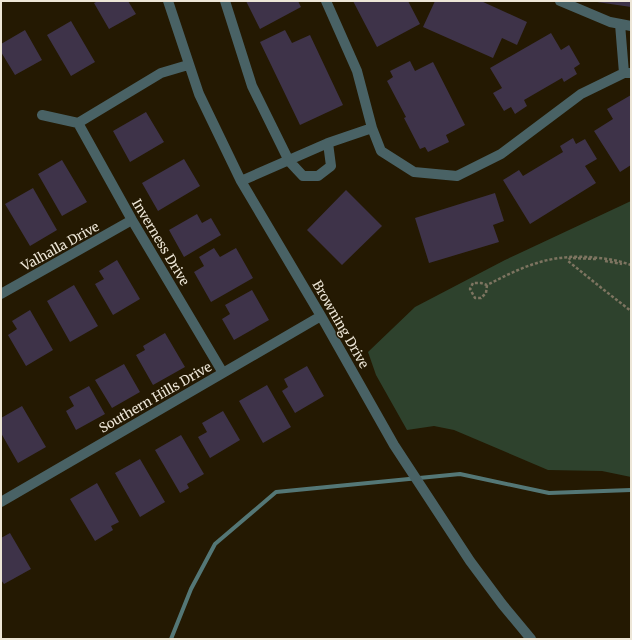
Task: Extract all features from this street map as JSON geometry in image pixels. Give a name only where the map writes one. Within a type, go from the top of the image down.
[{"type":"street","name":"Browning Drive","points":[[168,1],[188,65],[199,94],[242,182],[321,316],[394,445],[459,544],[502,604],[531,639]]},
{"type":"street","points":[[225,1],[252,86],[289,161],[304,176],[318,176],[331,166],[328,143]]},
{"type":"street","points":[[326,1],[357,71],[372,128],[381,151],[414,172],[457,176],[501,154],[581,94],[628,73],[620,24]]},
{"type":"street","points":[[560,1],[581,5],[610,22],[631,26]]},
{"type":"street","points":[[42,115],[78,123],[161,73],[188,65]]},
{"type":"street","name":"Inverness Drive","points":[[78,123],[132,220],[223,373]]},
{"type":"street","points":[[242,182],[328,143],[372,128]]},
{"type":"street","name":"Valhalla Drive","points":[[1,294],[132,220]]},
{"type":"street","name":"Southern Hills Drive","points":[[1,502],[321,316]]},
{"type":"path","points":[[486,285],[486,293],[481,298],[475,298],[470,289],[473,283],[478,282],[486,285],[531,265],[549,259],[584,257],[615,260],[631,265]]},
{"type":"path","points":[[631,265],[600,260],[570,258],[568,261],[631,310]]},
{"type":"path","points":[[549,259],[568,259],[582,272],[631,310]]},
{"type":"green space","points":[[631,201],[631,477],[602,471],[548,470],[454,430],[434,426],[407,430],[376,375],[368,352],[415,307],[505,260]]},
{"type":"building","points":[[98,1],[128,1],[136,14],[109,29],[94,3]]},
{"type":"building","points":[[246,1],[298,1],[301,7],[260,29]]},
{"type":"building","points":[[353,1],[408,1],[420,24],[377,47]]},
{"type":"building","points":[[435,1],[481,1],[527,22],[517,45],[502,38],[493,58],[423,27]]},
{"type":"building","points":[[631,1],[631,7],[597,2]]},
{"type":"building","points":[[71,21],[95,62],[71,76],[47,35]]},
{"type":"building","points":[[25,30],[42,60],[15,75],[1,52],[1,44]]},
{"type":"building","points":[[285,30],[292,43],[310,35],[343,105],[300,125],[260,42]]},
{"type":"building","points":[[551,33],[561,50],[569,45],[580,64],[574,68],[577,74],[564,82],[562,78],[524,100],[527,106],[515,114],[511,107],[504,111],[493,93],[502,88],[490,68]]},
{"type":"building","points":[[410,61],[415,71],[433,62],[465,125],[446,135],[449,142],[428,152],[425,147],[420,149],[404,118],[406,117],[387,81],[393,77],[390,71]]},
{"type":"building","points":[[631,95],[631,165],[620,172],[594,131],[613,119],[607,109]]},
{"type":"building","points":[[146,112],[164,142],[130,162],[113,131]]},
{"type":"building","points":[[573,138],[576,144],[585,139],[597,159],[585,166],[596,183],[530,224],[503,180],[519,170],[523,176],[563,152],[560,146]]},
{"type":"building","points":[[184,159],[200,186],[158,211],[142,183]]},
{"type":"building","points":[[62,160],[87,202],[62,216],[38,174]]},
{"type":"building","points":[[33,188],[57,230],[30,246],[5,204]]},
{"type":"building","points":[[346,190],[382,226],[342,265],[307,230]]},
{"type":"building","points":[[495,193],[504,221],[493,225],[499,242],[429,263],[415,218]]},
{"type":"building","points":[[197,214],[202,223],[211,218],[221,235],[184,257],[169,230]]},
{"type":"building","points":[[214,248],[220,257],[236,248],[253,278],[211,302],[194,272],[204,266],[199,257]]},
{"type":"building","points":[[117,260],[140,299],[113,315],[95,284],[104,279],[99,271]]},
{"type":"building","points":[[74,285],[98,326],[70,342],[47,301]]},
{"type":"building","points":[[252,290],[269,320],[234,340],[222,319],[230,314],[225,305]]},
{"type":"building","points":[[30,310],[53,350],[26,366],[8,335],[17,329],[12,321]]},
{"type":"building","points":[[165,333],[185,367],[153,385],[136,355],[145,350],[143,346]]},
{"type":"building","points":[[124,364],[140,392],[112,408],[95,380]]},
{"type":"building","points":[[307,366],[324,396],[295,413],[282,391],[288,387],[284,379]]},
{"type":"building","points":[[267,385],[291,427],[263,443],[239,401]]},
{"type":"building","points":[[89,386],[105,414],[76,430],[66,411],[74,406],[69,397]]},
{"type":"building","points":[[22,406],[46,447],[18,463],[1,433],[1,418]]},
{"type":"building","points":[[223,411],[240,440],[210,458],[198,437],[207,432],[202,423]]},
{"type":"building","points":[[181,435],[204,474],[187,484],[189,488],[180,493],[155,450]]},
{"type":"building","points":[[140,459],[165,502],[140,517],[115,473]]},
{"type":"building","points":[[97,483],[119,522],[111,526],[113,530],[95,541],[70,499]]},
{"type":"building","points":[[10,533],[31,569],[4,584],[1,580],[1,538]]},
{"type":"waterway","points":[[171,639],[191,589],[215,544],[276,492],[460,474],[549,493],[631,490]]}]
